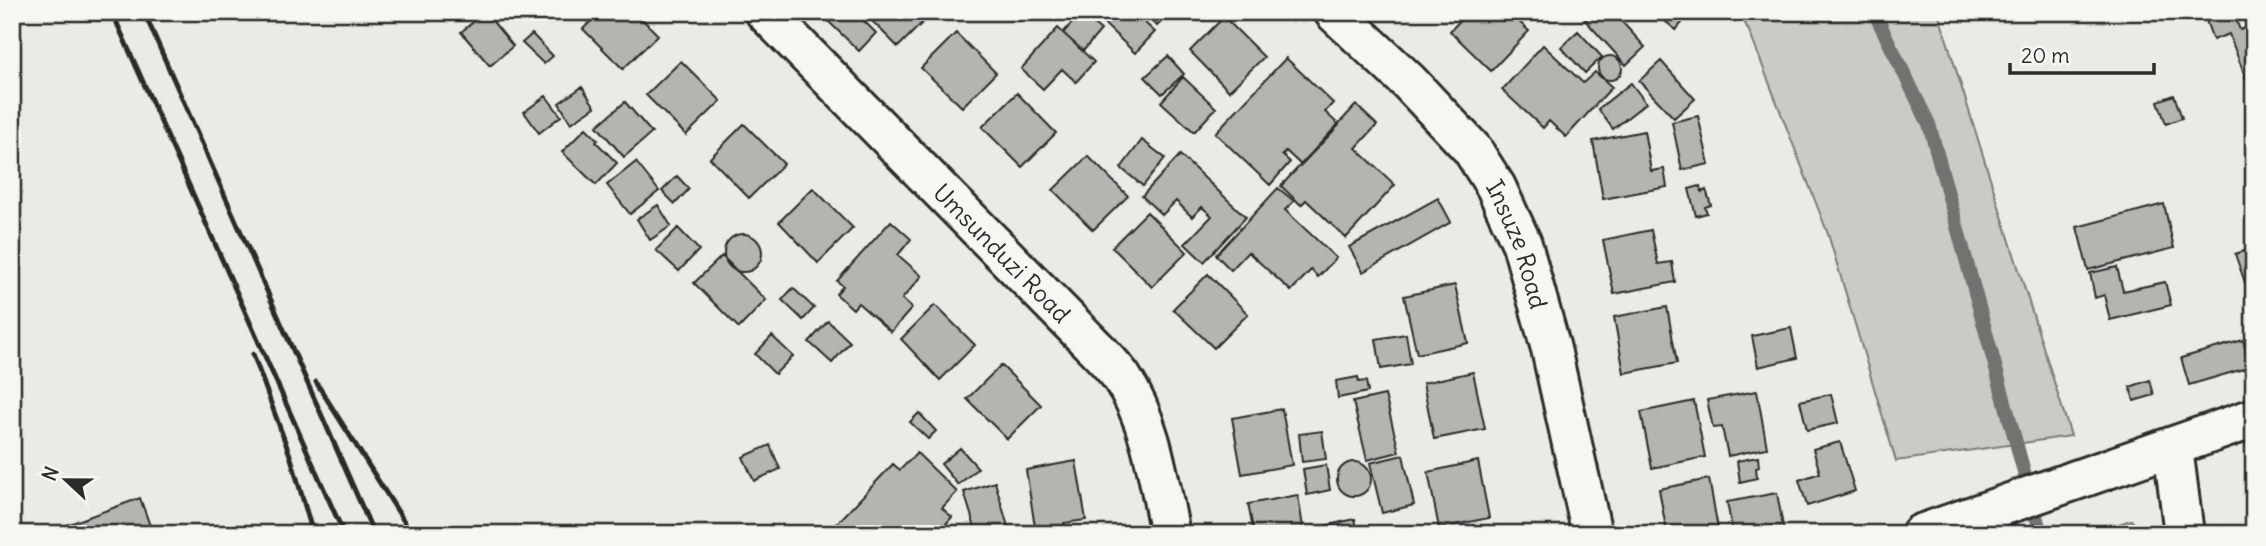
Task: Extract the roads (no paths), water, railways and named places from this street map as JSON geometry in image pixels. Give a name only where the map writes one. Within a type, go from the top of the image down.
[{"type":"street","name":"Umsunduzi Road","points":[[765,12],[1122,377],[1137,407],[1151,446],[1170,534]]},
{"type":"street","name":"Insuze Road","points":[[1334,12],[1409,82],[1463,139],[1496,187],[1522,244],[1552,349],[1592,534]]},
{"type":"street","points":[[1921,534],[2254,418]]},
{"type":"street","points":[[2173,448],[2184,534]]},
{"type":"waterway","points":[[1874,12],[1929,124],[2041,534]]},
{"type":"railway","points":[[112,12],[344,534]]},
{"type":"railway","points":[[144,12],[374,534]]},
{"type":"railway","points":[[253,354],[291,458],[313,534]]},
{"type":"railway","points":[[316,382],[412,534]]}]
